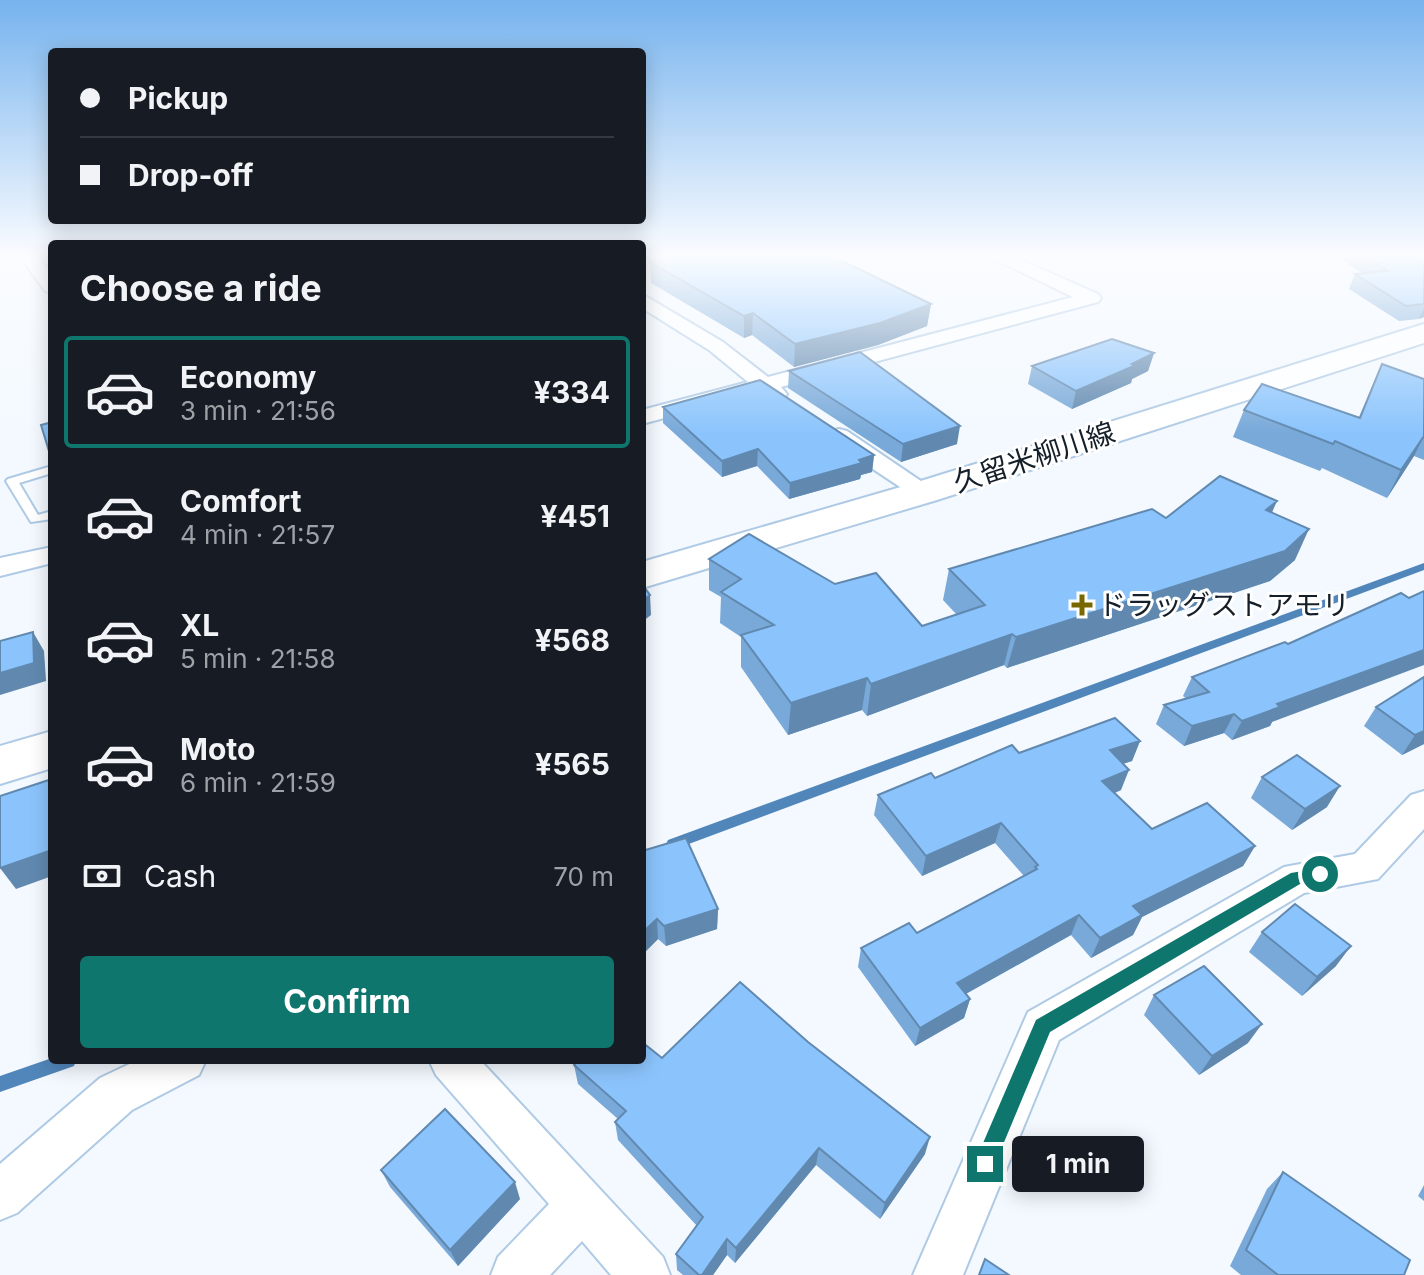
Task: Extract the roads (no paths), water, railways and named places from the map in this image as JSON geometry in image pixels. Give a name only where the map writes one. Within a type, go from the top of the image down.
[{"type":"main road","name":"久留米柳川線","points":[[646,574],[924,492],[1424,333]]},
{"type":"main road","points":[[0,765],[48,750]]},
{"type":"street","points":[[665,314],[716,346],[791,404]]},
{"type":"street","points":[[646,416],[1030,314]]},
{"type":"street","points":[[818,421],[924,492]]},
{"type":"street","points":[[0,567],[48,556]]},
{"type":"street","points":[[938,1275],[1043,1026],[1297,878],[1365,868],[1424,805]]},
{"type":"street","points":[[0,1196],[116,1094],[176,1064]]},
{"type":"street","points":[[455,1064],[580,1207],[645,1275]]},
{"type":"street","points":[[516,1275],[580,1207]]},
{"type":"lane","points":[[48,470],[12,481],[35,519],[48,516]]},
{"type":"waterway","points":[[673,844],[1424,566]]},
{"type":"waterway","points":[[0,1084],[57,1064]]},
{"type":"place","name":"ドラッグストアモリ","points":[[1082,605]]}]
